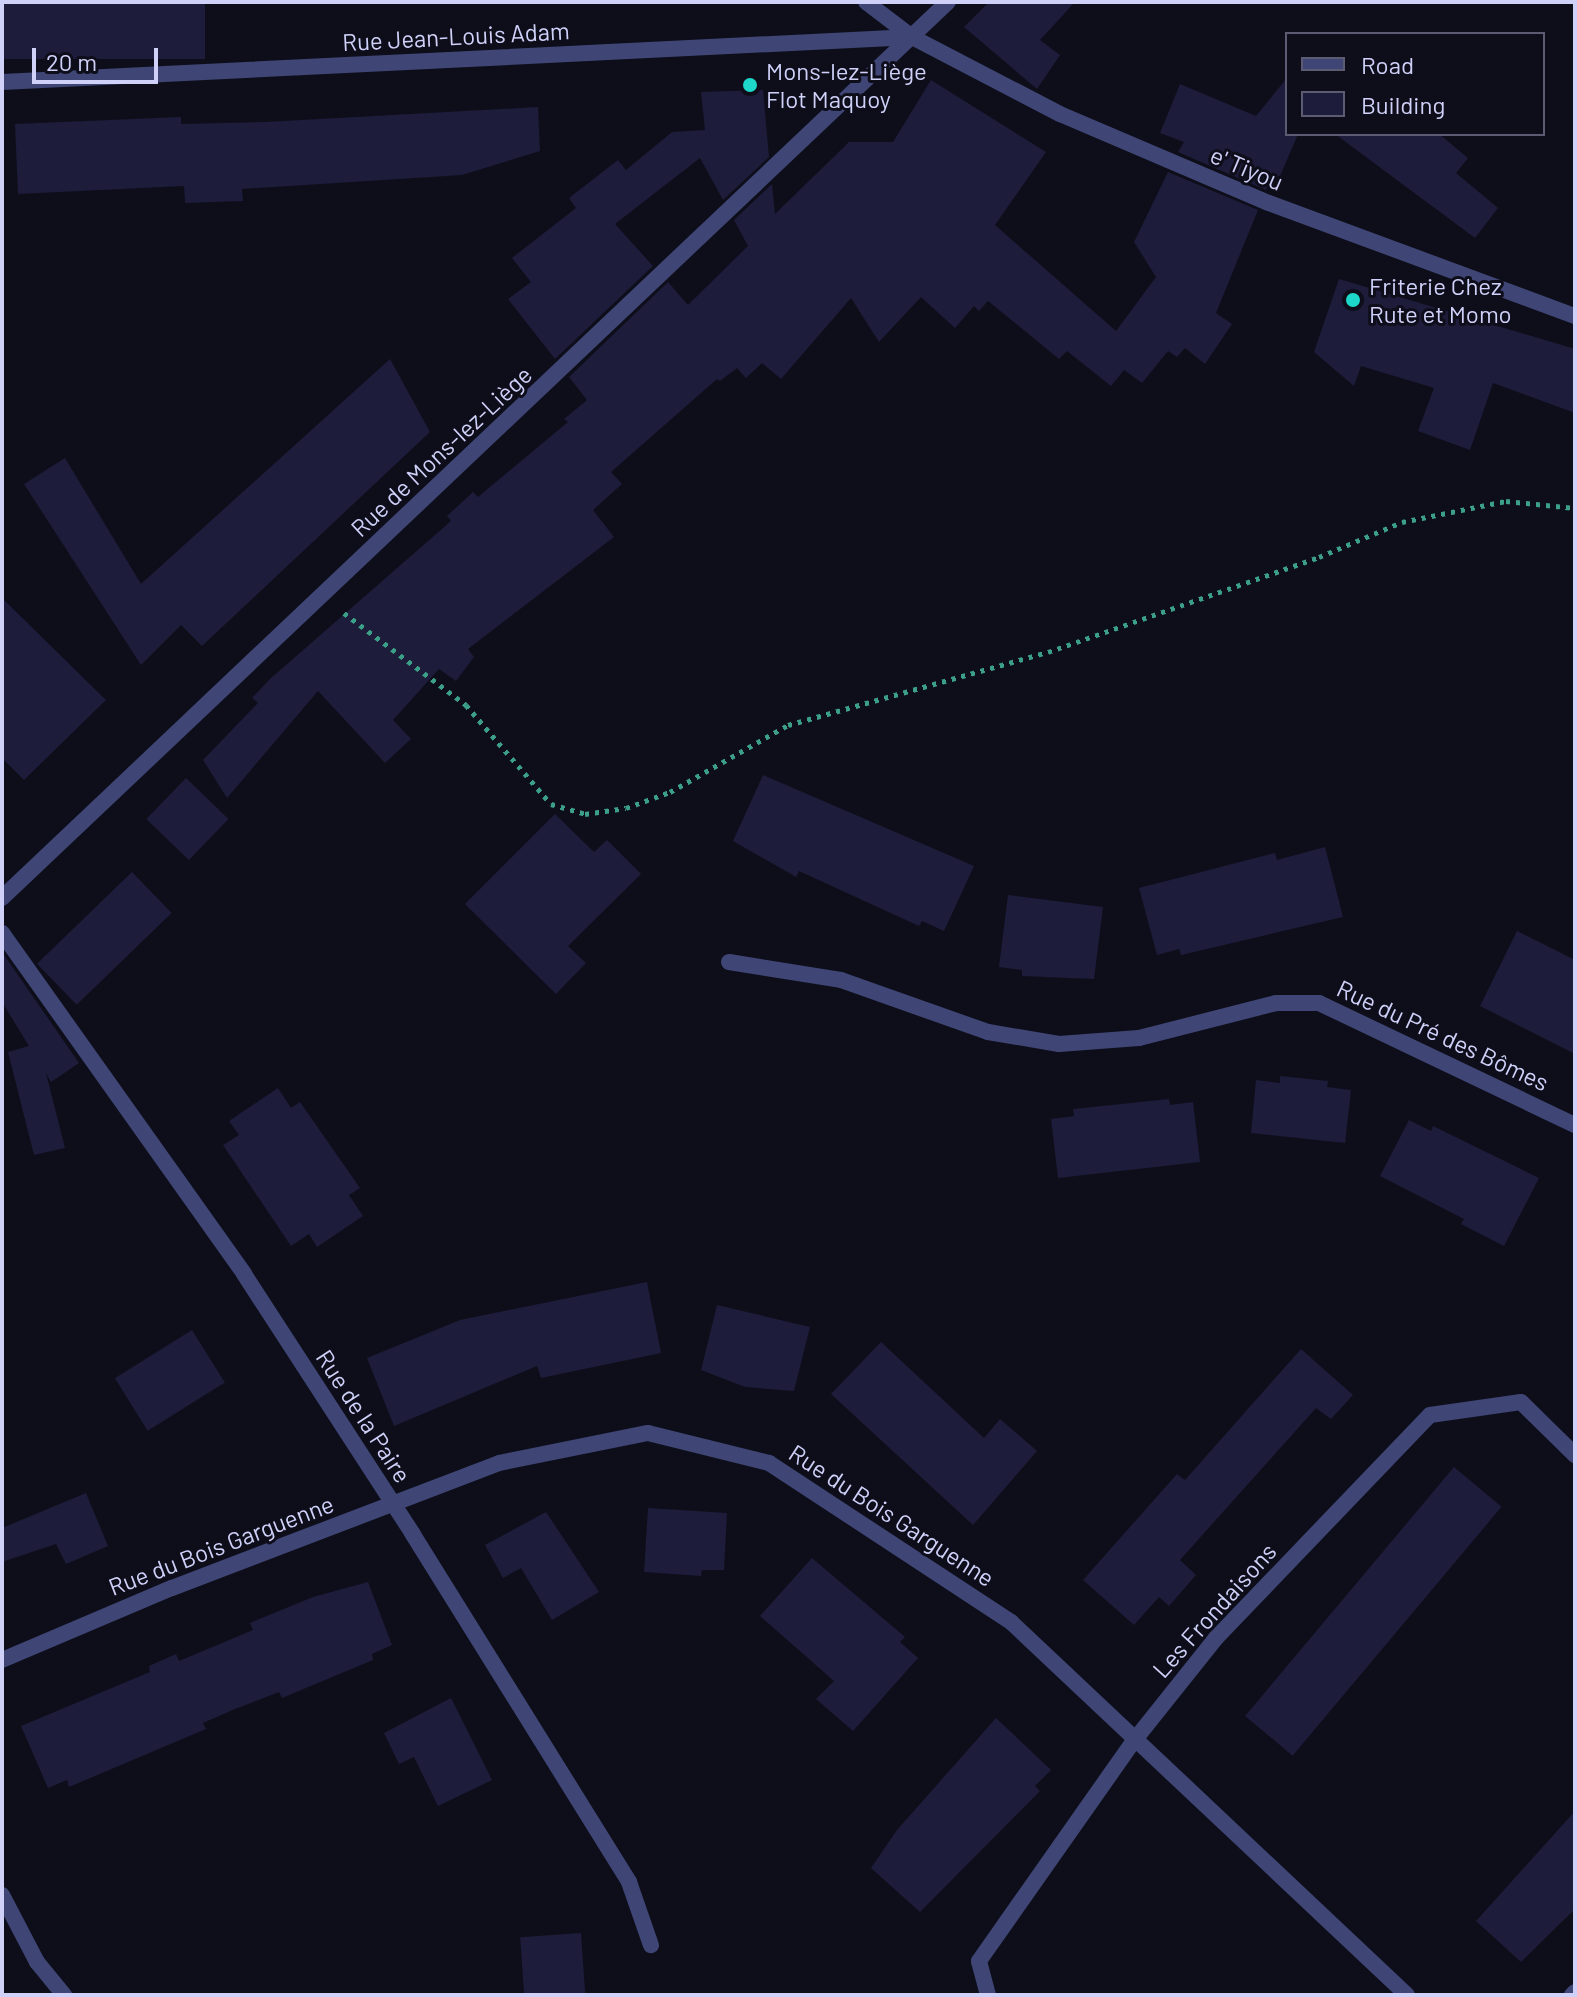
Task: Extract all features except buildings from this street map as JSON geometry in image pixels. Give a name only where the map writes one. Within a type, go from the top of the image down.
[{"type":"street","name":"e' Tiyou","points":[[866,2],[912,37],[1060,114],[1269,203],[1575,316]]},
{"type":"street","name":"Rue de Mons-lez-Liège","points":[[2,898],[948,2]]},
{"type":"street","name":"Rue Jean-Louis Adam","points":[[2,82],[912,37]]},
{"type":"street","name":"Rue de la Paire","points":[[2,933],[244,1274],[393,1504],[629,1882],[651,1945]]},
{"type":"street","name":"Rue du Pré des Bômes","points":[[729,962],[875,989],[957,1023],[1023,1040],[1059,1044],[1139,1038],[1276,1003],[1319,1003],[1575,1125]]},
{"type":"street","name":"Les Frondaisons","points":[[988,1995],[979,1961],[1133,1742],[1216,1638],[1430,1415],[1521,1402],[1575,1455]]},
{"type":"street","name":"Rue du Bois Garguenne","points":[[2,1660],[499,1463],[648,1433],[769,1463],[1011,1622],[1133,1742],[1407,1995]]},
{"type":"street","points":[[2,1895],[37,1962],[64,1995]]},
{"type":"path","points":[[324,594],[466,705],[539,794],[564,810],[585,814],[626,808],[670,792],[788,725],[1048,652],[1319,557],[1402,522],[1506,501],[1575,508]]},
{"type":"place","name":"Mons-lez-Liège Flot Maquoy","points":[[750,85]]},
{"type":"place","name":"Friterie Chez Rute et Momo","points":[[1353,300]]}]
